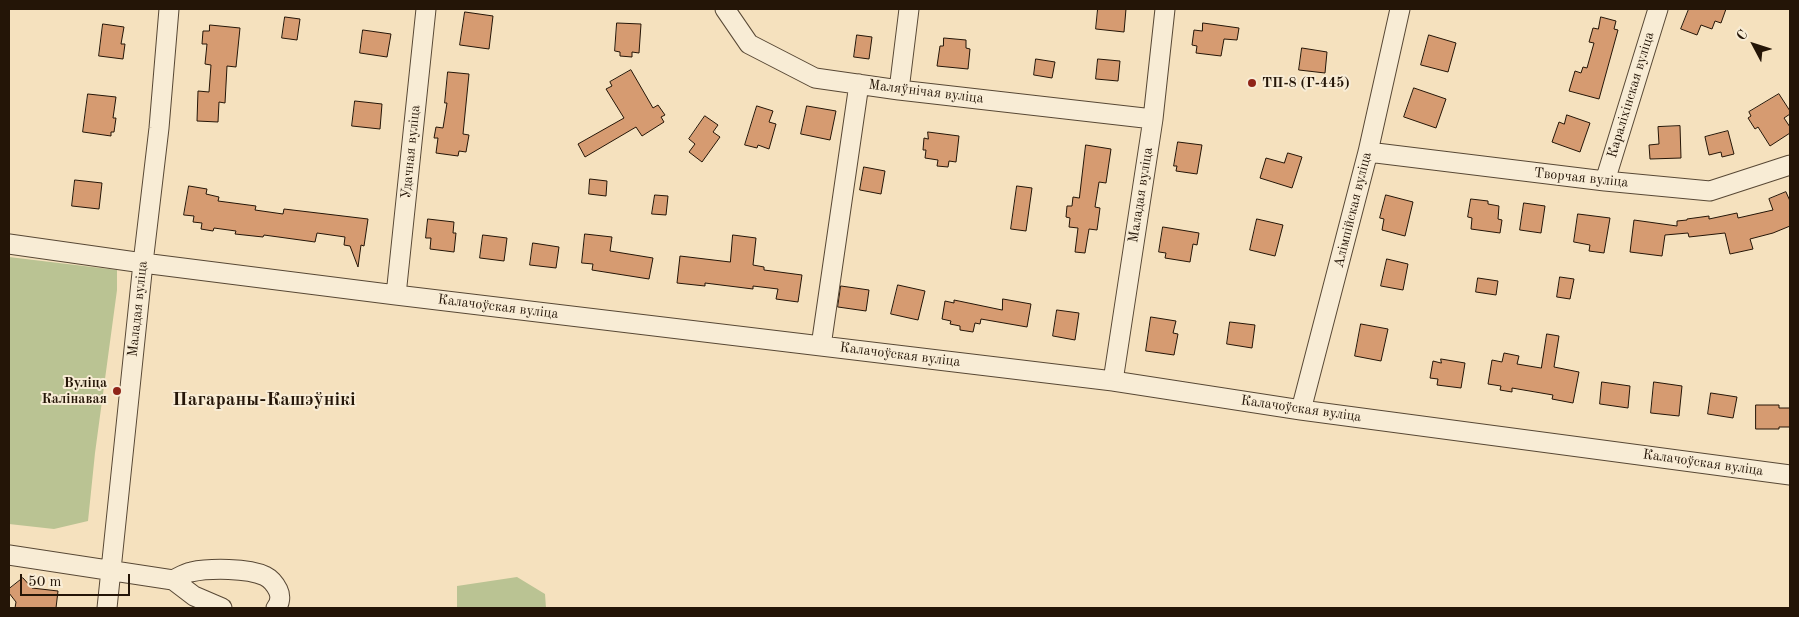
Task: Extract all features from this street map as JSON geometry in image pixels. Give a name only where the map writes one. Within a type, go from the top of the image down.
[{"type":"street","name":"Маладая вуліца","points":[[107,608],[159,128],[169,9]]},
{"type":"street","name":"Удачная вуліца","points":[[396,295],[426,9]]},
{"type":"street","name":"Маляўнічая вуліца","points":[[725,9],[749,44],[815,78],[899,90],[1153,119]]},
{"type":"street","points":[[899,90],[909,9]]},
{"type":"street","name":"Маладая вуліца","points":[[1114,381],[1153,119],[1165,9]]},
{"type":"street","name":"Алімпійская вуліца","points":[[1301,410],[1368,152],[1400,9]]},
{"type":"street","name":"Караліхінская вуліца","points":[[1605,181],[1658,9]]},
{"type":"street","points":[[821,346],[860,84]]},
{"type":"street","name":"Творчая вуліца","points":[[1368,152],[1605,181],[1710,191],[1790,165]]},
{"type":"street","name":"Калачоўская вуліца","points":[[9,244],[396,295],[1114,381],[1301,410],[1790,475]]},
{"type":"street","points":[[9,555],[174,580],[194,596],[222,608]]},
{"type":"street","points":[[174,580],[190,572],[214,570],[253,572],[266,577],[275,584],[280,594],[279,605],[276,608]]},
{"type":"green space","points":[[9,257],[117,270],[117,290],[95,453],[88,521],[54,529],[9,524]]},
{"type":"green space","points":[[517,577],[545,594],[546,608],[457,608],[457,586]]},
{"type":"building","points":[[1098,9],[1126,9],[1124,32],[1096,29]]},
{"type":"building","points":[[1689,9],[1726,9],[1721,23],[1715,21],[1712,29],[1701,25],[1697,35],[1681,29]]},
{"type":"building","points":[[465,12],[493,16],[489,49],[460,45]]},
{"type":"building","points":[[285,17],[300,19],[297,40],[282,38]]},
{"type":"building","points":[[1601,17],[1616,21],[1614,29],[1618,30],[1599,99],[1569,91],[1575,71],[1581,73],[1583,67],[1587,68],[1594,43],[1589,42],[1593,28],[1598,29]]},
{"type":"building","points":[[617,23],[641,24],[639,53],[632,52],[632,57],[620,56],[620,52],[615,51]]},
{"type":"building","points":[[1203,23],[1239,28],[1237,40],[1224,39],[1221,56],[1196,53],[1197,46],[1192,45],[1194,30],[1202,31]]},
{"type":"building","points":[[103,24],[124,27],[121,44],[125,44],[123,59],[99,56]]},
{"type":"building","points":[[210,25],[240,28],[236,67],[227,66],[225,103],[219,102],[218,122],[197,121],[198,91],[209,92],[211,65],[205,64],[207,44],[202,44],[203,31],[209,31]]},
{"type":"building","points":[[363,30],[391,34],[387,57],[360,53]]},
{"type":"building","points":[[857,35],[872,37],[869,59],[854,57]]},
{"type":"building","points":[[1429,35],[1456,43],[1448,72],[1421,65]]},
{"type":"building","points":[[944,38],[966,40],[966,48],[970,49],[968,69],[937,66],[940,46],[943,46]]},
{"type":"building","points":[[1302,48],[1327,52],[1325,73],[1299,70]]},
{"type":"building","points":[[1036,59],[1055,62],[1052,78],[1034,75]]},
{"type":"building","points":[[1098,59],[1120,61],[1118,81],[1096,79]]},
{"type":"building","points":[[631,70],[653,108],[658,105],[665,115],[661,117],[664,122],[642,136],[636,127],[585,157],[578,144],[624,118],[606,89],[612,86],[610,82]]},
{"type":"building","points":[[448,72],[469,74],[463,134],[469,135],[466,152],[459,151],[458,156],[436,153],[438,138],[434,138],[436,127],[443,128],[447,103],[445,103]]},
{"type":"building","points":[[1414,88],[1446,99],[1436,128],[1404,117]]},
{"type":"building","points":[[88,94],[116,97],[113,118],[116,118],[114,132],[111,132],[111,136],[83,132]]},
{"type":"building","points":[[1779,94],[1790,111],[1790,114],[1784,118],[1790,127],[1790,133],[1770,146],[1758,127],[1755,129],[1748,118],[1751,116],[1749,112]]},
{"type":"building","points":[[355,101],[382,104],[380,129],[352,126]]},
{"type":"building","points":[[757,106],[773,111],[769,122],[776,124],[769,149],[758,145],[757,148],[745,145]]},
{"type":"building","points":[[807,106],[836,111],[830,140],[801,134]]},
{"type":"building","points":[[1567,115],[1590,123],[1580,152],[1552,142],[1559,122],[1564,124]]},
{"type":"building","points":[[705,116],[718,125],[713,132],[720,137],[702,162],[689,152],[695,144],[689,139]]},
{"type":"building","points":[[1680,126],[1681,158],[1650,159],[1649,145],[1659,144],[1658,127]]},
{"type":"building","points":[[1728,131],[1734,154],[1722,157],[1721,152],[1709,155],[1705,137]]},
{"type":"building","points":[[928,132],[959,136],[956,162],[949,161],[948,167],[937,166],[938,160],[925,158],[926,150],[923,150],[924,138],[928,139]]},
{"type":"building","points":[[1178,142],[1202,145],[1197,174],[1176,171],[1177,166],[1174,166]]},
{"type":"building","points":[[1086,145],[1111,149],[1106,183],[1099,182],[1095,207],[1100,208],[1097,230],[1089,229],[1085,253],[1075,252],[1078,228],[1069,227],[1070,218],[1066,217],[1067,206],[1072,206],[1073,197],[1079,198]]},
{"type":"building","points":[[1288,153],[1302,157],[1292,188],[1260,178],[1266,158],[1284,163]]},
{"type":"building","points":[[864,167],[885,171],[881,194],[860,190]]},
{"type":"building","points":[[590,179],[607,181],[606,196],[589,194]]},
{"type":"building","points":[[75,180],[102,183],[99,209],[72,206]]},
{"type":"building","points":[[189,186],[207,189],[206,194],[219,197],[218,201],[256,206],[255,210],[283,214],[284,209],[368,219],[364,246],[361,245],[358,267],[350,246],[344,245],[345,237],[317,233],[315,242],[264,235],[263,237],[235,234],[236,231],[214,228],[213,231],[201,229],[202,223],[193,222],[194,216],[184,215]]},
{"type":"building","points":[[1017,186],[1032,188],[1026,231],[1011,229]]},
{"type":"building","points":[[1786,192],[1790,201],[1790,226],[1750,239],[1753,249],[1730,254],[1725,233],[1689,237],[1688,233],[1665,235],[1662,256],[1630,252],[1634,220],[1677,226],[1677,221],[1709,216],[1709,219],[1737,213],[1738,218],[1773,210],[1769,199]]},
{"type":"building","points":[[655,195],[668,196],[666,215],[652,214]]},
{"type":"building","points":[[1386,195],[1413,202],[1405,236],[1382,230],[1384,219],[1380,218]]},
{"type":"building","points":[[1471,199],[1488,201],[1488,204],[1499,206],[1498,219],[1502,220],[1500,233],[1471,229],[1472,218],[1468,217]]},
{"type":"building","points":[[1524,203],[1545,206],[1541,233],[1520,230]]},
{"type":"building","points":[[1578,214],[1610,218],[1604,253],[1589,251],[1590,245],[1574,242]]},
{"type":"building","points":[[428,219],[454,222],[453,233],[456,233],[454,252],[430,249],[431,238],[426,238]]},
{"type":"building","points":[[1257,219],[1283,225],[1275,256],[1250,250]]},
{"type":"building","points":[[1163,227],[1199,233],[1197,245],[1193,244],[1190,262],[1165,258],[1166,253],[1159,252]]},
{"type":"building","points":[[585,234],[612,237],[610,251],[653,258],[649,279],[592,270],[593,264],[582,263]]},
{"type":"building","points":[[483,235],[507,238],[504,261],[480,258]]},
{"type":"building","points":[[733,235],[756,238],[753,265],[764,267],[764,270],[802,275],[798,302],[776,299],[778,289],[753,286],[753,289],[705,283],[705,286],[677,283],[680,256],[730,262]]},
{"type":"building","points":[[533,243],[559,247],[556,268],[530,265]]},
{"type":"building","points":[[1387,259],[1408,264],[1403,290],[1381,286]]},
{"type":"building","points":[[1560,277],[1574,279],[1570,299],[1557,297]]},
{"type":"building","points":[[1478,278],[1498,281],[1496,295],[1476,292]]},
{"type":"building","points":[[898,285],[925,291],[918,320],[891,314]]},
{"type":"building","points":[[841,286],[869,290],[866,311],[838,307]]},
{"type":"building","points":[[1003,299],[1031,304],[1027,327],[981,319],[980,324],[975,323],[973,332],[960,330],[960,326],[950,324],[951,321],[942,319],[945,301],[954,303],[954,300],[1002,310]]},
{"type":"building","points":[[1057,310],[1079,313],[1075,340],[1053,336]]},
{"type":"building","points":[[1151,317],[1176,321],[1173,333],[1178,334],[1174,355],[1146,351]]},
{"type":"building","points":[[1230,322],[1255,325],[1252,348],[1227,344]]},
{"type":"building","points":[[1361,324],[1388,329],[1381,361],[1355,356]]},
{"type":"building","points":[[1547,334],[1559,336],[1554,367],[1579,372],[1573,403],[1552,399],[1553,395],[1512,388],[1512,392],[1500,390],[1501,386],[1488,384],[1492,360],[1502,362],[1504,353],[1519,356],[1517,364],[1541,368]]},
{"type":"building","points":[[1441,359],[1465,363],[1461,388],[1437,385],[1438,379],[1430,378],[1433,361],[1441,363]]},
{"type":"building","points":[[1602,382],[1630,386],[1628,408],[1600,404]]},
{"type":"building","points":[[1654,382],[1682,386],[1679,416],[1651,413]]},
{"type":"building","points":[[1711,393],[1737,397],[1733,418],[1708,414]]},
{"type":"building","points":[[1756,405],[1779,405],[1779,408],[1790,408],[1790,427],[1756,429]]},
{"type":"building","points":[[23,578],[32,588],[58,591],[56,608],[15,608],[16,602],[9,593],[9,589]]},
{"type":"place","name":"ТП-8 (Г-445)","points":[[1252,83]]},
{"type":"place","name":"Вуліца Калінавая","points":[[117,391]]},
{"type":"district","name":"Пагараны-Кашэўнікі","points":[[264,400]]}]
